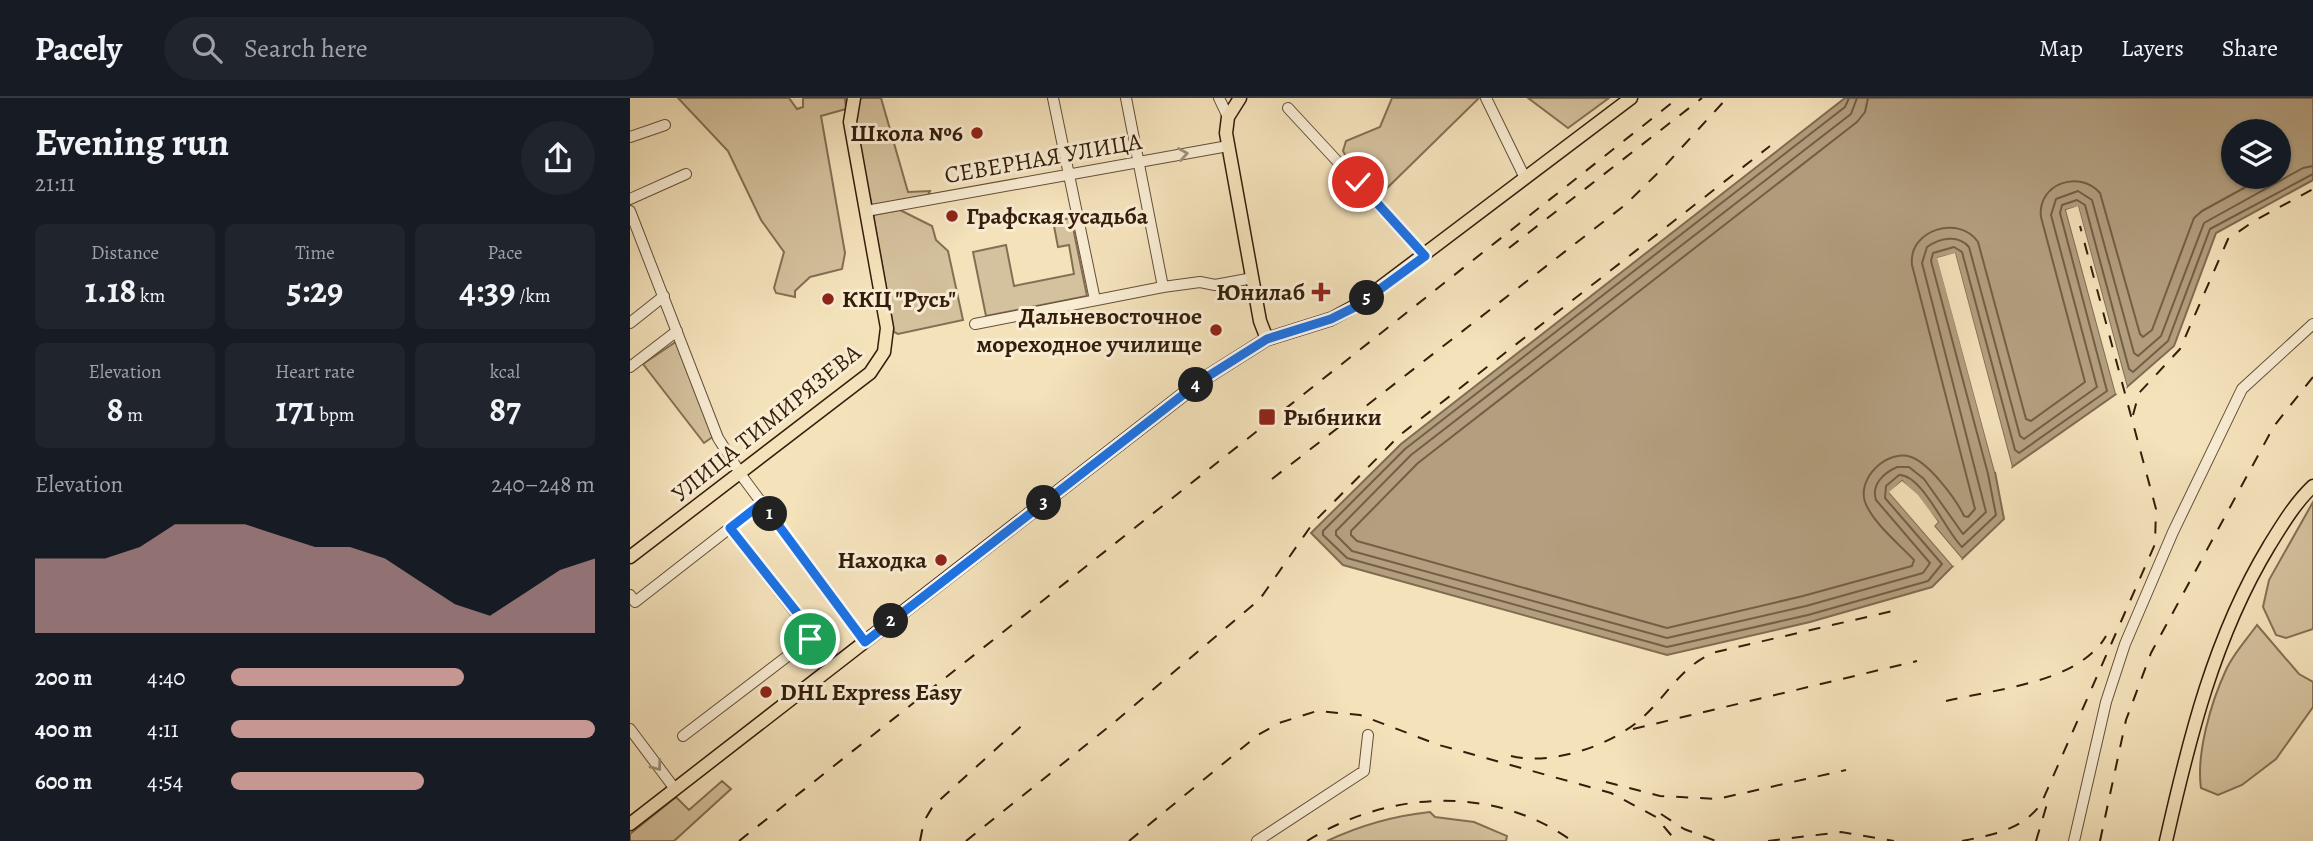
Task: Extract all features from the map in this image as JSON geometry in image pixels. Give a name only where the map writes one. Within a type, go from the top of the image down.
[{"type":"main road","points":[[854,98],[850,122],[869,211]]},
{"type":"main road","points":[[1240,98],[1228,117],[1228,146],[1260,321],[1267,339]]},
{"type":"main road","points":[[630,824],[1202,380],[1267,339],[1345,312],[1425,256],[1631,98]]},
{"type":"main road","name":"УЛИЦА ТИМИРЯЗЕВА","points":[[630,557],[870,373],[887,342],[869,211]]},
{"type":"main road","points":[[2166,841],[2191,734],[2225,635],[2260,562],[2291,511],[2313,486]]},
{"type":"street","points":[[1053,98],[1095,300]]},
{"type":"street","points":[[1126,98],[1163,287]]},
{"type":"street","points":[[1219,98],[1228,117]]},
{"type":"street","points":[[1486,98],[1525,178]]},
{"type":"street","points":[[1288,108],[1425,256]]},
{"type":"street","points":[[630,137],[665,125]]},
{"type":"street","name":"СЕВЕРНАЯ УЛИЦА","points":[[869,211],[1228,146]]},
{"type":"street","points":[[630,199],[686,174]]},
{"type":"street","points":[[630,211],[718,438],[740,473],[865,642]]},
{"type":"street","points":[[975,324],[1163,287],[1200,282],[1215,285],[1252,278]]},
{"type":"street","points":[[630,323],[664,296]]},
{"type":"street","points":[[2074,841],[2112,681],[2124,644],[2173,532],[2242,389],[2313,324]]},
{"type":"street","points":[[630,367],[677,331]]},
{"type":"street","points":[[630,596],[635,602],[762,503]]},
{"type":"street","points":[[683,736],[810,639],[812,634],[730,528]]},
{"type":"street","points":[[630,729],[675,789]]},
{"type":"street","points":[[1257,841],[1364,771],[1368,735]]},
{"type":"street","points":[[630,750],[640,742]]},
{"type":"shaded area","points":[[678,98],[789,98],[797,109],[803,107],[803,98],[845,98],[846,109],[821,116],[845,253],[842,269],[810,277],[795,291],[795,297],[776,293],[774,288],[784,252],[761,220],[728,151]]},
{"type":"shaded area","points":[[861,98],[881,98],[908,192],[930,191],[928,195],[872,206],[856,135],[857,108]]},
{"type":"shaded area","points":[[1392,98],[1479,98],[1381,194],[1350,164],[1343,151],[1346,141],[1380,127]]},
{"type":"shaded area","points":[[1528,98],[1609,98],[1568,128]]},
{"type":"shaded area","points":[[900,210],[932,226],[936,240],[948,251],[963,320],[898,334],[894,332],[873,215]]},
{"type":"shaded area","points":[[1071,218],[1087,296],[986,316],[973,252],[1006,245],[1014,286],[1074,274],[1069,245],[1058,247],[1053,221]]},
{"type":"shaded area","points":[[677,341],[714,436],[704,443],[643,364]]},
{"type":"shaded area","points":[[2313,502],[2313,629],[2286,638],[2276,635],[2263,607],[2269,580]]},
{"type":"shaded area","points":[[2257,625],[2299,674],[2313,682],[2313,707],[2276,759],[2242,785],[2218,795],[2201,788],[2201,760],[2206,728],[2229,664]]},
{"type":"shaded area","points":[[722,781],[731,789],[674,841],[630,841],[630,834],[676,797],[689,810]]},
{"type":"shaded area","points":[[1430,812],[1435,817],[1474,822],[1507,836],[1506,841],[1327,841],[1377,822]]},
{"type":"water","points":[[1845,98],[2313,98],[2313,180],[2216,233],[2174,346],[2127,387],[2078,207],[2066,210],[2116,394],[2012,467],[1955,254],[1938,258],[1995,472],[2004,519],[1962,559],[1934,526],[1938,522],[1902,481],[1890,493],[1953,566],[1932,587],[1810,622],[1667,655],[1343,565],[1311,533],[1401,444]]},
{"type":"pier","points":[[2078,206],[2127,387],[2124,389],[2075,211],[2070,212],[2119,392],[2116,394],[2066,210]]},
{"type":"pier","points":[[1955,253],[2012,467],[2009,468],[1953,258],[1942,261],[1998,471],[1995,472],[1937,258]]},
{"type":"pier","points":[[1902,481],[1918,495],[1938,522],[1934,526],[1962,559],[1959,561],[1931,528],[1933,522],[1911,494],[1902,486],[1894,493],[1956,564],[1953,566],[1889,492]]},
{"type":"railway","points":[[739,841],[1678,98]]},
{"type":"railway","points":[[1509,248],[1702,98]]},
{"type":"railway","points":[[1272,479],[1625,205],[1727,98]]},
{"type":"railway","points":[[966,841],[1111,725],[1260,599],[1313,523],[1400,435],[1770,146]]},
{"type":"railway","points":[[2133,415],[2139,393],[2180,349],[2228,239],[2254,221],[2313,189]]},
{"type":"railway","points":[[1962,841],[2016,826],[2041,804],[2155,544],[2156,509],[2080,226]]},
{"type":"railway","points":[[2100,841],[2126,720],[2151,653],[2274,426],[2313,377]]},
{"type":"railway","points":[[1511,756],[1562,756],[1613,738],[1651,710],[1693,665],[1716,652],[1897,610]]},
{"type":"railway","points":[[1946,701],[2011,688],[2056,674],[2093,652],[2106,636]]},
{"type":"railway","points":[[1633,729],[1917,661]]},
{"type":"railway","points":[[1129,841],[1258,735],[1279,723],[1317,711],[1360,715],[1439,745],[1611,793],[1656,817],[1676,841]]},
{"type":"railway","points":[[920,841],[924,821],[933,806],[1028,720]]},
{"type":"railway","points":[[1606,782],[1660,796],[1717,799],[1846,770]]},
{"type":"railway","points":[[1307,841],[1338,824],[1371,812],[1405,804],[1440,801],[1475,803],[1509,810],[1541,823],[1572,841]]},
{"type":"railway","points":[[2036,841],[2047,804]]},
{"type":"railway","points":[[1661,814],[1684,829],[1716,841]]},
{"type":"railway","points":[[1768,841],[1841,832],[1894,841]]},
{"type":"place","name":"Школа №6","points":[[977,133]]},
{"type":"place","name":"Графская усадьба","points":[[952,216]]},
{"type":"place","name":"Юнилаб","points":[[1321,292]]},
{"type":"place","name":"ККЦ \"Русь\"","points":[[828,299]]},
{"type":"place","name":"Дальневосточное мореходное училище","points":[[1216,330]]},
{"type":"place","name":"Рыбники","points":[[1267,417]]},
{"type":"place","name":"Находка","points":[[941,560]]},
{"type":"place","name":"DHL Express Easy","points":[[766,692]]},
{"type":"route","points":[[810,639],[810,629],[730,528],[762,503],[865,642],[1231,360],[1267,339],[1331,319],[1357,306],[1425,256],[1358,182]]}]
